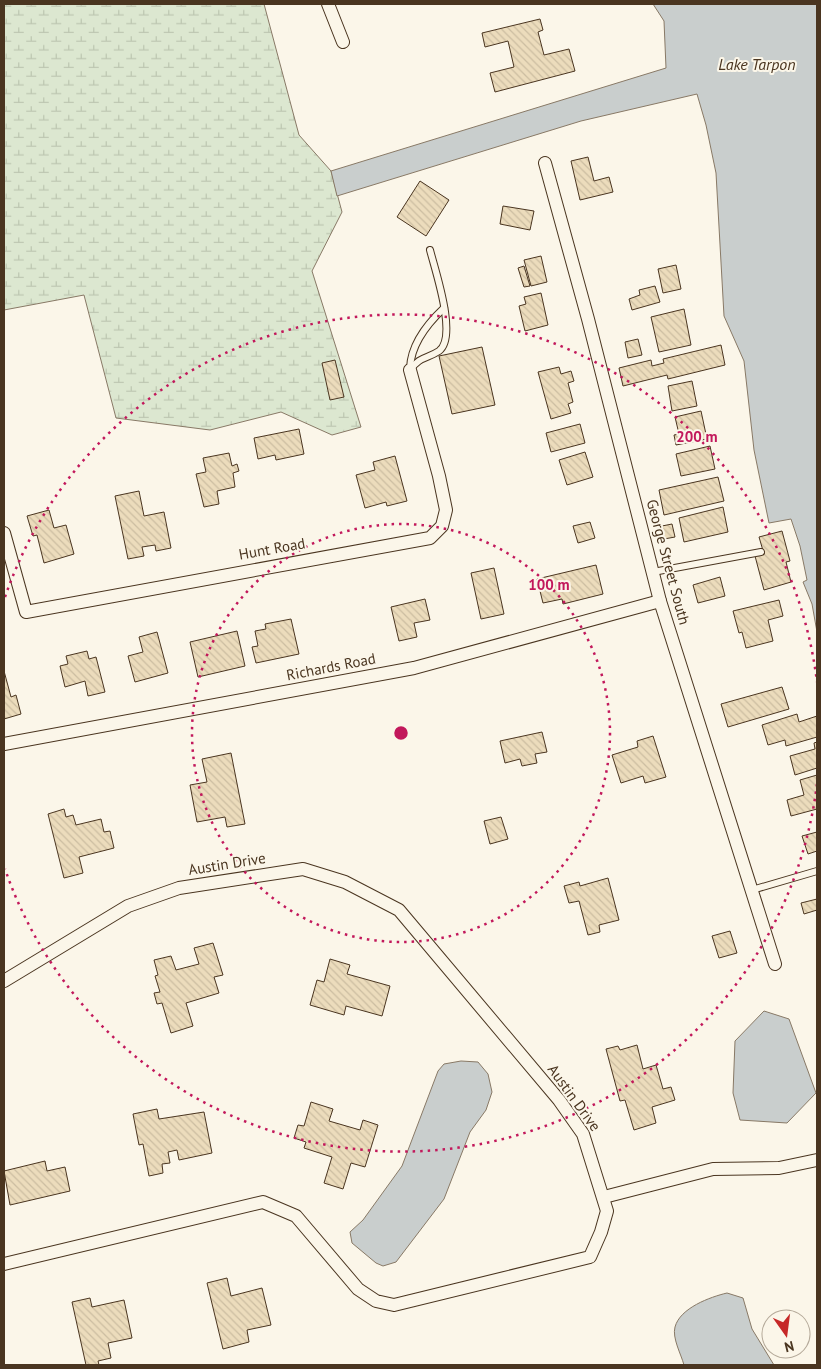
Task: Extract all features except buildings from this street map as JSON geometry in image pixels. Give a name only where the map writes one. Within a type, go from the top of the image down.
[{"type":"street","points":[[328,4],[343,42]]},
{"type":"street","name":"George Street South","points":[[545,163],[588,319],[660,601],[775,964]]},
{"type":"street","name":"Hunt Road","points":[[4,533],[26,612],[430,538],[442,526],[446,510],[439,476],[410,370]]},
{"type":"street","name":"Richards Road","points":[[4,744],[414,668],[660,601]]},
{"type":"street","name":"Austin Drive","points":[[4,981],[128,906],[179,888],[302,869],[345,882],[399,910],[559,1100],[584,1134],[607,1210],[601,1232],[590,1257],[394,1305],[376,1301],[358,1289],[296,1216],[263,1202],[4,1264]]},
{"type":"street","points":[[604,1197],[712,1169],[735,1167],[779,1168],[817,1160]]},
{"type":"lane","points":[[410,370],[417,361],[439,351],[448,336],[444,308],[430,250]]},
{"type":"lane","points":[[410,370],[410,357],[415,346],[433,318],[444,308]]},
{"type":"lane","points":[[653,572],[760,552]]},
{"type":"lane","points":[[752,890],[817,871]]},
{"type":"green space","points":[[4,4],[264,4],[299,135],[331,171],[342,212],[312,271],[361,427],[332,435],[281,412],[210,430],[116,418],[84,295],[4,310]]},
{"type":"water","name":"Lake Tarpon","points":[[653,4],[817,4],[817,632],[812,604],[803,582],[807,580],[800,546],[791,519],[769,523],[754,450],[744,361],[724,316],[716,173],[706,125],[697,94],[581,121],[337,196],[331,171],[666,68],[664,21]]},
{"type":"water","points":[[764,1011],[789,1019],[816,1093],[787,1123],[740,1120],[733,1093],[735,1041]]},
{"type":"water","points":[[461,1061],[478,1062],[488,1074],[492,1092],[486,1110],[470,1132],[444,1199],[396,1262],[383,1266],[376,1263],[352,1243],[350,1232],[363,1220],[402,1166],[438,1071],[444,1064]]},
{"type":"water","points":[[727,1293],[743,1298],[752,1329],[761,1344],[761,1359],[770,1359],[774,1365],[684,1365],[677,1346],[675,1327],[678,1320],[689,1309],[712,1297]]}]
